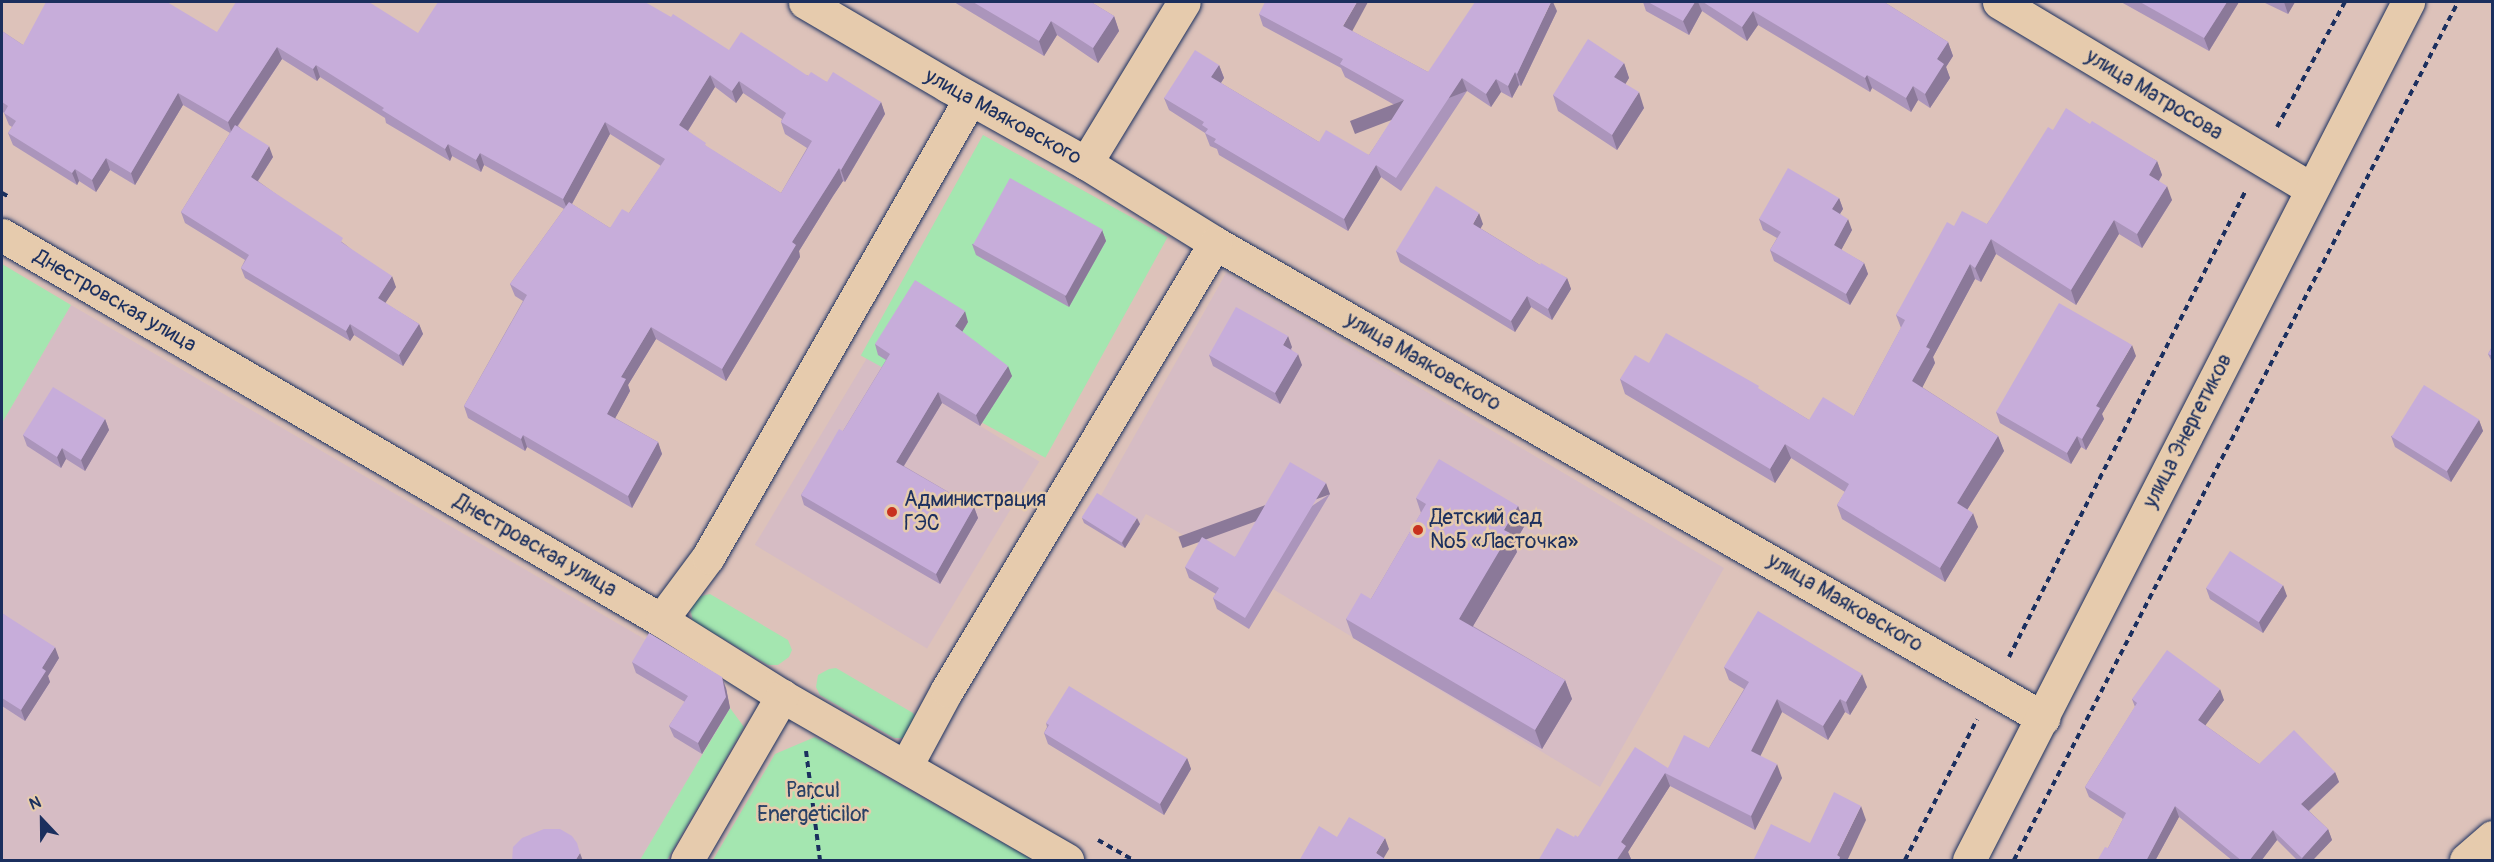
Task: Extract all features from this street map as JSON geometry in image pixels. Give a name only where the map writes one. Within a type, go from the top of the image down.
[{"type":"street","name":"улица Маяковского","points":[[805,2],[970,99],[1086,163],[1215,243],[2043,718]]},
{"type":"street","points":[[1086,163],[1184,2]]},
{"type":"street","name":"улица Матросова","points":[[1999,2],[2310,188]]},
{"type":"street","name":"улица Энергетиков","points":[[1969,861],[2310,188],[2408,2]]},
{"type":"street","points":[[661,620],[708,557],[970,99]]},
{"type":"street","name":"Днестровская улица","points":[[2,235],[661,620],[791,700],[1066,861]]},
{"type":"street","points":[[906,766],[947,690],[1215,243]]},
{"type":"street","points":[[687,861],[791,700]]},
{"type":"street","points":[[2466,861],[2493,837]]},
{"type":"path","points":[[1905,861],[2261,159],[2345,2]]},
{"type":"path","points":[[2014,861],[2458,2]]},
{"type":"path","points":[[791,700],[820,861]]},
{"type":"path","points":[[1094,838],[1134,861]]},
{"type":"shaded area","name":"Детский сад №5 «Ласточка»","points":[[1226,273],[1724,568],[1600,787],[1187,537],[1146,514],[1140,524],[1099,499]]},
{"type":"shaded area","points":[[71,305],[653,644],[730,708],[640,860],[2,859],[2,764],[4,759],[2,757],[2,423]]},
{"type":"shaded area","points":[[867,358],[1039,462],[927,648],[755,545]]},
{"type":"green space","points":[[983,135],[1168,237],[1045,458],[861,355]]},
{"type":"green space","points":[[2,264],[71,305],[2,423]]},
{"type":"green space","points":[[710,594],[788,640],[792,650],[789,657],[778,665],[768,665],[693,621],[690,608],[697,597]]},
{"type":"green space","points":[[836,668],[913,713],[916,718],[904,738],[894,738],[820,695],[816,687],[818,675]]},
{"type":"green space","points":[[730,708],[744,727],[667,860],[640,860]]},
{"type":"green space","name":"Parcul Energeticilor","points":[[815,737],[1033,860],[713,860],[775,754]]},
{"type":"building","points":[[46,2],[167,2],[217,32],[236,2],[369,2],[418,33],[438,2],[645,2],[671,17],[673,14],[729,50],[741,32],[808,76],[811,72],[827,82],[833,72],[881,102],[841,170],[839,168],[792,242],[796,245],[722,369],[651,327],[621,377],[626,379],[607,414],[658,442],[628,496],[523,435],[521,439],[464,406],[527,295],[510,284],[569,202],[610,228],[622,209],[629,213],[665,159],[605,122],[563,199],[480,153],[476,160],[448,144],[445,149],[316,65],[313,69],[277,47],[228,122],[178,93],[131,173],[106,158],[92,180],[75,169],[72,173],[8,133],[16,121],[4,113],[8,106],[2,102],[2,31],[23,45]],"holes":[[[710,75],[732,91],[739,81],[786,113],[781,122],[812,141],[781,193],[705,145],[706,143],[679,125]]]},
{"type":"building","points":[[973,2],[1091,2],[1114,16],[1093,48],[1051,21],[1039,41]]},
{"type":"building","points":[[1265,2],[1357,2],[1343,26],[1428,72],[1475,2],[1551,2],[1517,74],[1515,72],[1508,86],[1496,79],[1486,94],[1462,78],[1396,178],[1376,165],[1344,219],[1214,142],[1216,139],[1205,133],[1208,129],[1202,125],[1204,122],[1164,98],[1195,50],[1219,65],[1211,77],[1319,142],[1326,130],[1369,155],[1404,100],[1340,64],[1343,59],[1259,14]]},
{"type":"building","points":[[1648,2],[1695,2],[1683,21]]},
{"type":"building","points":[[1703,2],[1884,2],[1948,42],[1937,59],[1944,64],[1925,94],[1913,86],[1906,98],[1867,75],[1865,78],[1753,11],[1742,27]]},
{"type":"building","points":[[2140,2],[2227,2],[2204,38]]},
{"type":"building","points":[[1588,39],[1624,63],[1614,77],[1639,92],[1612,135],[1553,95]]},
{"type":"building","points":[[2066,108],[2090,124],[2092,121],[2157,161],[2149,175],[2167,186],[2137,234],[2114,220],[2071,290],[1991,239],[1975,268],[1970,264],[1926,347],[1930,349],[1912,381],[1998,436],[1957,503],[1973,513],[1940,568],[1837,505],[1849,484],[1785,444],[1770,469],[1620,379],[1635,355],[1649,363],[1666,333],[1759,386],[1758,388],[1809,420],[1823,397],[1854,416],[1905,320],[1896,315],[1947,222],[1954,226],[1962,211],[1987,224],[2048,127],[2053,130]]},
{"type":"building","points":[[235,125],[269,146],[251,177],[343,238],[341,242],[392,276],[378,298],[419,324],[399,355],[350,324],[346,331],[241,268],[249,255],[181,212]]},
{"type":"building","points":[[1788,168],[1839,198],[1832,209],[1848,219],[1834,245],[1864,263],[1846,294],[1770,250],[1781,232],[1759,219]]},
{"type":"building","points":[[1010,178],[1103,229],[1066,296],[973,244]]},
{"type":"building","points":[[1436,186],[1479,213],[1473,224],[1540,265],[1541,263],[1567,278],[1548,309],[1527,296],[1511,321],[1396,251]]},
{"type":"building","points":[[915,280],[965,311],[955,326],[1008,366],[976,415],[938,392],[896,462],[974,507],[936,574],[801,495],[839,429],[843,431],[890,354],[875,344]]},
{"type":"building","points":[[2059,303],[2132,345],[2096,406],[2100,408],[2082,439],[2077,436],[2067,453],[1996,412]]},
{"type":"building","points":[[1236,307],[1288,336],[1283,345],[1298,354],[1275,393],[1209,355]]},
{"type":"building","points":[[2493,345],[2493,356],[2488,354]]},
{"type":"building","points":[[2424,385],[2479,419],[2447,471],[2392,437]]},
{"type":"building","points":[[53,387],[105,419],[81,460],[62,448],[57,457],[23,435]]},
{"type":"building","points":[[1439,459],[1518,506],[1504,530],[1510,533],[1459,619],[1565,680],[1535,730],[1346,619],[1361,593],[1371,599],[1426,504],[1416,498]]},
{"type":"building","points":[[1290,462],[1326,483],[1245,618],[1213,598],[1219,588],[1185,567],[1202,537],[1235,557]]},
{"type":"building","points":[[1097,493],[1137,518],[1121,542],[1082,518]]},
{"type":"building","points":[[2230,551],[2283,585],[2259,622],[2206,588]]},
{"type":"building","points":[[1758,611],[1862,674],[1846,702],[1840,699],[1823,726],[1777,699],[1751,751],[1777,764],[1751,816],[1665,773],[1621,842],[1626,846],[1616,861],[1538,861],[1557,828],[1578,837],[1635,747],[1668,768],[1684,735],[1709,748],[1749,682],[1724,667]]},
{"type":"building","points":[[2,613],[55,647],[42,668],[46,671],[21,710],[2,698]]},
{"type":"building","points":[[649,633],[722,677],[726,697],[698,743],[669,726],[688,696],[632,662]]},
{"type":"building","points":[[2167,650],[2220,689],[2198,720],[2259,764],[2294,730],[2335,772],[2301,804],[2328,829],[2302,858],[2273,830],[2249,861],[2242,861],[2175,806],[2146,861],[2097,861],[2105,847],[2108,848],[2126,813],[2085,787],[2137,703],[2132,699]]},
{"type":"building","points":[[1069,686],[1187,758],[1160,804],[1044,733],[1049,725],[1046,723]]},
{"type":"building","points":[[1834,792],[1861,806],[1837,855],[1840,857],[1839,861],[1753,861],[1771,824],[1810,843]]},
{"type":"building","points":[[1349,817],[1385,838],[1376,853],[1388,861],[1299,861],[1319,826],[1337,837]]},
{"type":"building","points":[[544,829],[560,829],[572,836],[580,853],[575,861],[512,861],[513,847],[522,838]]},
{"type":"place","name":"Администрация ГЭС","points":[[892,512]]},
{"type":"place","name":"Детский сад №5 «Ласточка»","points":[[1418,530]]}]
